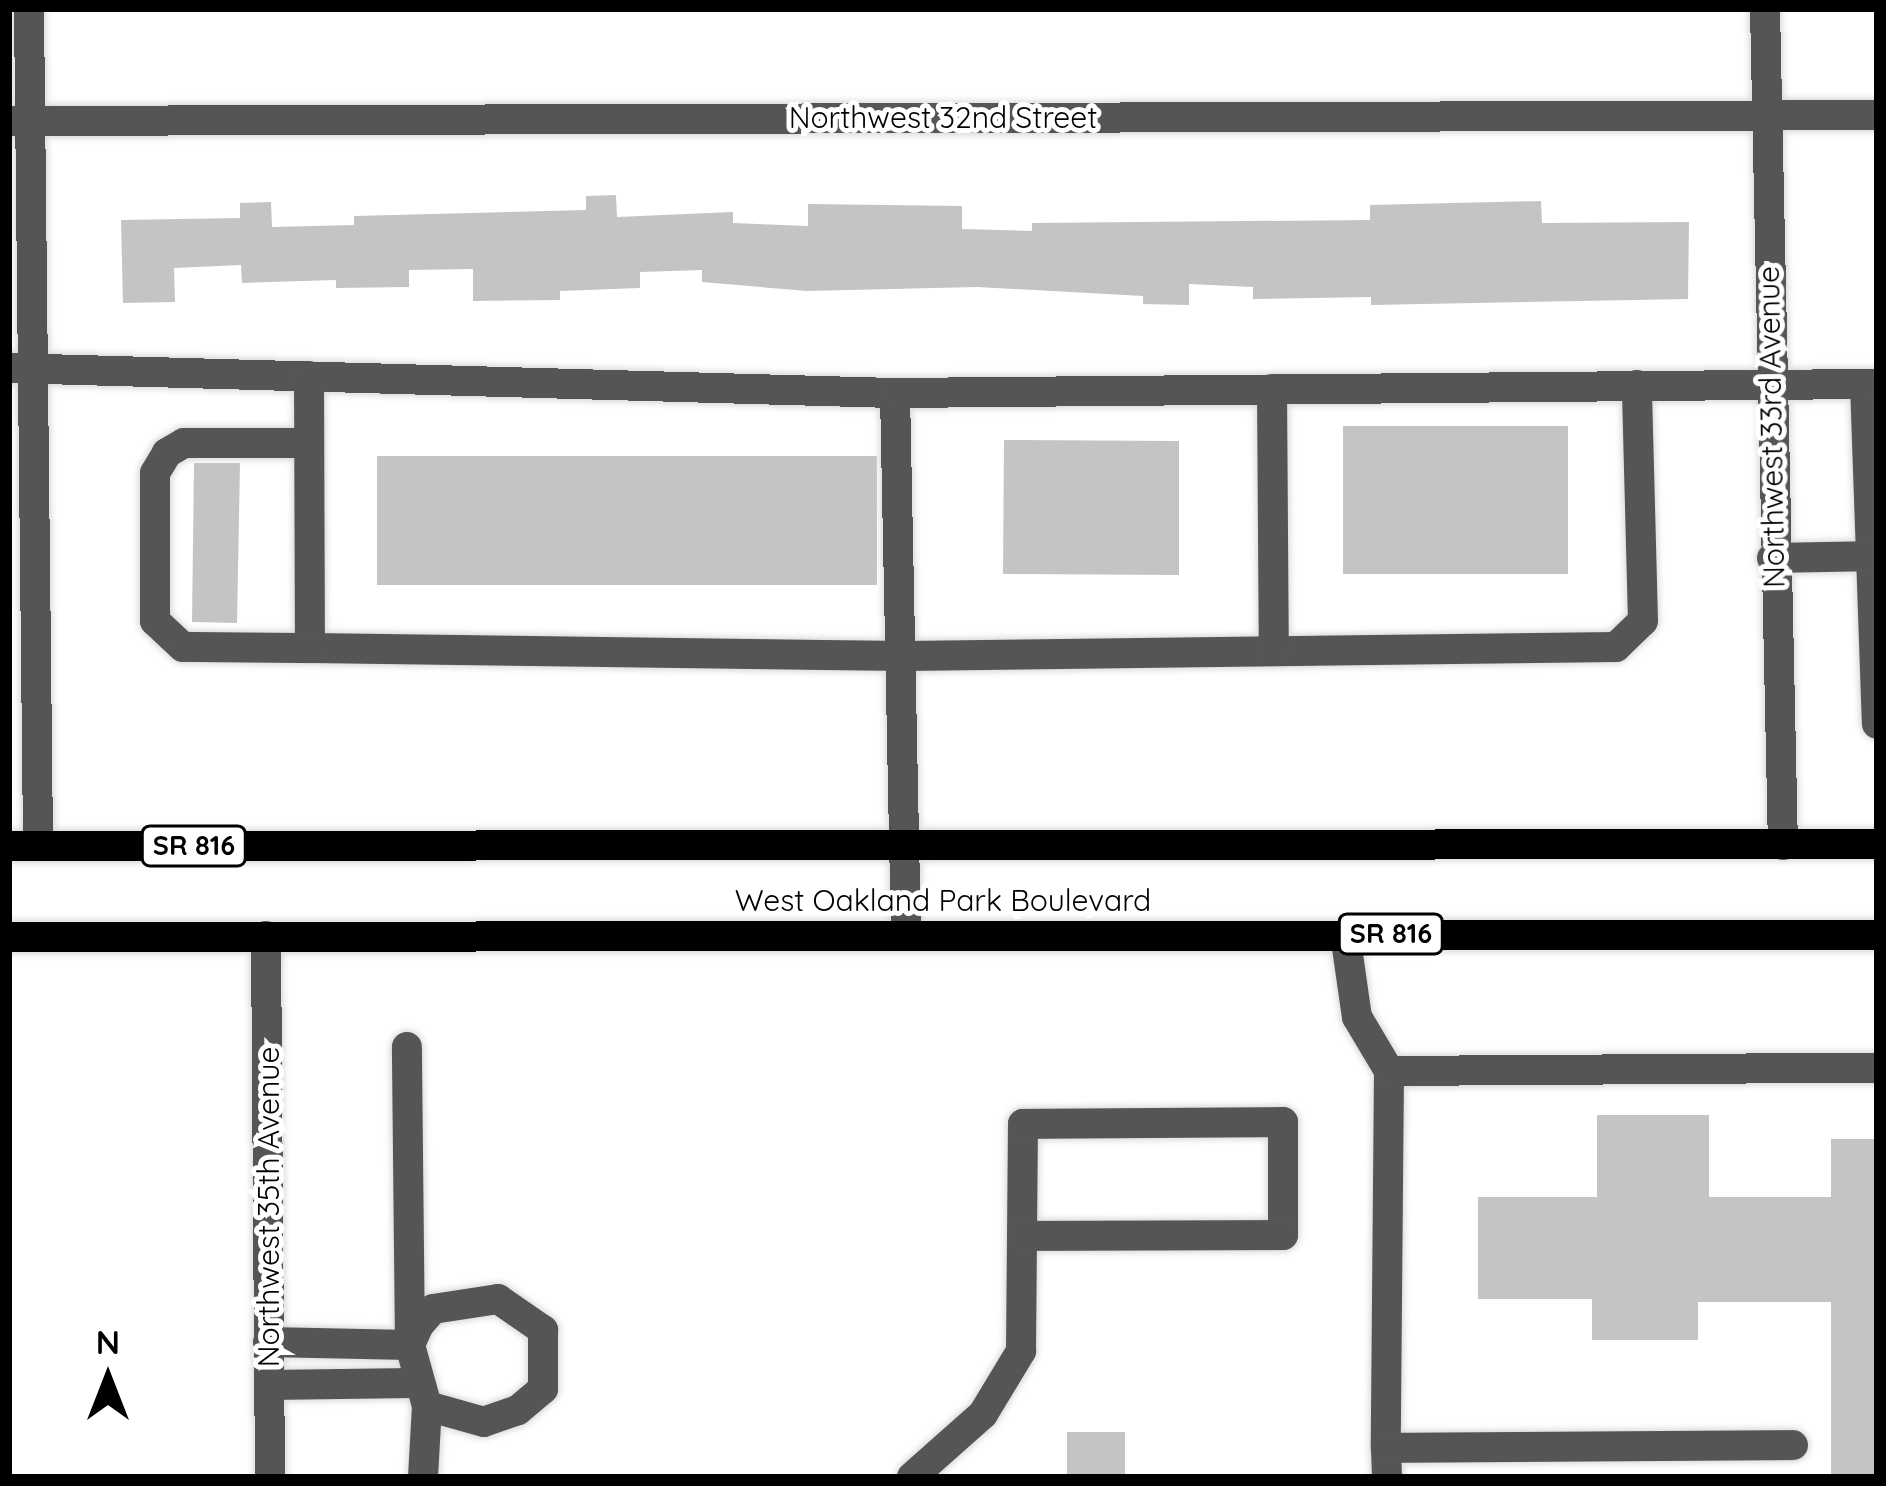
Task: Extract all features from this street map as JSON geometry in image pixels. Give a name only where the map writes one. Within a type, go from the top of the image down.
[{"type":"main road","name":"West Oakland Park Boulevard","points":[[24,846],[1877,844]]},
{"type":"main road","points":[[9,868],[24,846]]},
{"type":"main road","name":"West Oakland Park Boulevard","points":[[9,937],[1877,934]]},
{"type":"street","points":[[24,846],[21,121],[29,9]]},
{"type":"street","name":"Northwest 33rd Avenue","points":[[1765,9],[1772,558],[1783,845]]},
{"type":"street","name":"Northwest 32nd Street","points":[[21,121],[1877,115]]},
{"type":"street","points":[[20,368],[895,393],[1871,384],[1877,724]]},
{"type":"street","points":[[309,376],[310,648]]},
{"type":"street","points":[[309,443],[184,443],[166,453],[154,473],[154,621],[183,647],[905,656],[1616,647],[1643,621],[1637,385]]},
{"type":"street","points":[[1272,389],[1274,651]]},
{"type":"street","points":[[895,393],[905,656],[906,936]]},
{"type":"street","points":[[1772,558],[1872,556]]},
{"type":"street","points":[[1345,934],[1357,1017],[1390,1071],[1387,1462],[1793,1445]]},
{"type":"street","name":"Northwest 35th Avenue","points":[[266,936],[270,1477]]},
{"type":"street","points":[[407,1046],[410,1345],[420,1394],[424,1477]]},
{"type":"street","points":[[1390,1071],[1877,1068]]},
{"type":"street","points":[[912,1477],[982,1414],[1021,1351],[1022,1236],[1023,1124],[1283,1122],[1283,1235],[1022,1236]]},
{"type":"street","points":[[269,1384],[420,1394],[484,1422],[518,1410],[543,1389],[543,1330],[499,1299],[463,1300],[433,1310],[410,1345]]},
{"type":"street","points":[[268,1342],[410,1345]]},
{"type":"building","points":[[616,195],[617,217],[733,212],[733,223],[808,226],[808,204],[962,206],[962,229],[1032,231],[1032,223],[1370,220],[1370,205],[1541,201],[1542,223],[1689,222],[1688,299],[1371,305],[1371,297],[1253,299],[1253,287],[1189,284],[1189,305],[1143,304],[1143,296],[977,287],[807,291],[702,282],[702,270],[640,272],[640,288],[560,291],[560,300],[473,301],[473,269],[409,270],[409,287],[336,288],[336,280],[242,283],[241,265],[174,268],[175,302],[123,303],[121,220],[240,218],[240,203],[271,202],[272,227],[354,225],[354,216],[586,210],[586,196]]},
{"type":"building","points":[[1343,426],[1568,426],[1568,574],[1343,574]]},
{"type":"building","points":[[1004,440],[1179,441],[1179,575],[1003,574]]},
{"type":"building","points":[[377,456],[877,456],[877,585],[377,585]]},
{"type":"building","points":[[194,463],[240,463],[237,623],[192,622]]},
{"type":"building","points":[[1597,1115],[1709,1115],[1709,1197],[1831,1197],[1831,1139],[1877,1139],[1877,1477],[1831,1477],[1831,1302],[1698,1302],[1698,1340],[1592,1340],[1592,1299],[1478,1299],[1478,1197],[1597,1197]]},
{"type":"building","points":[[1067,1432],[1125,1432],[1125,1477],[1067,1477]]}]
